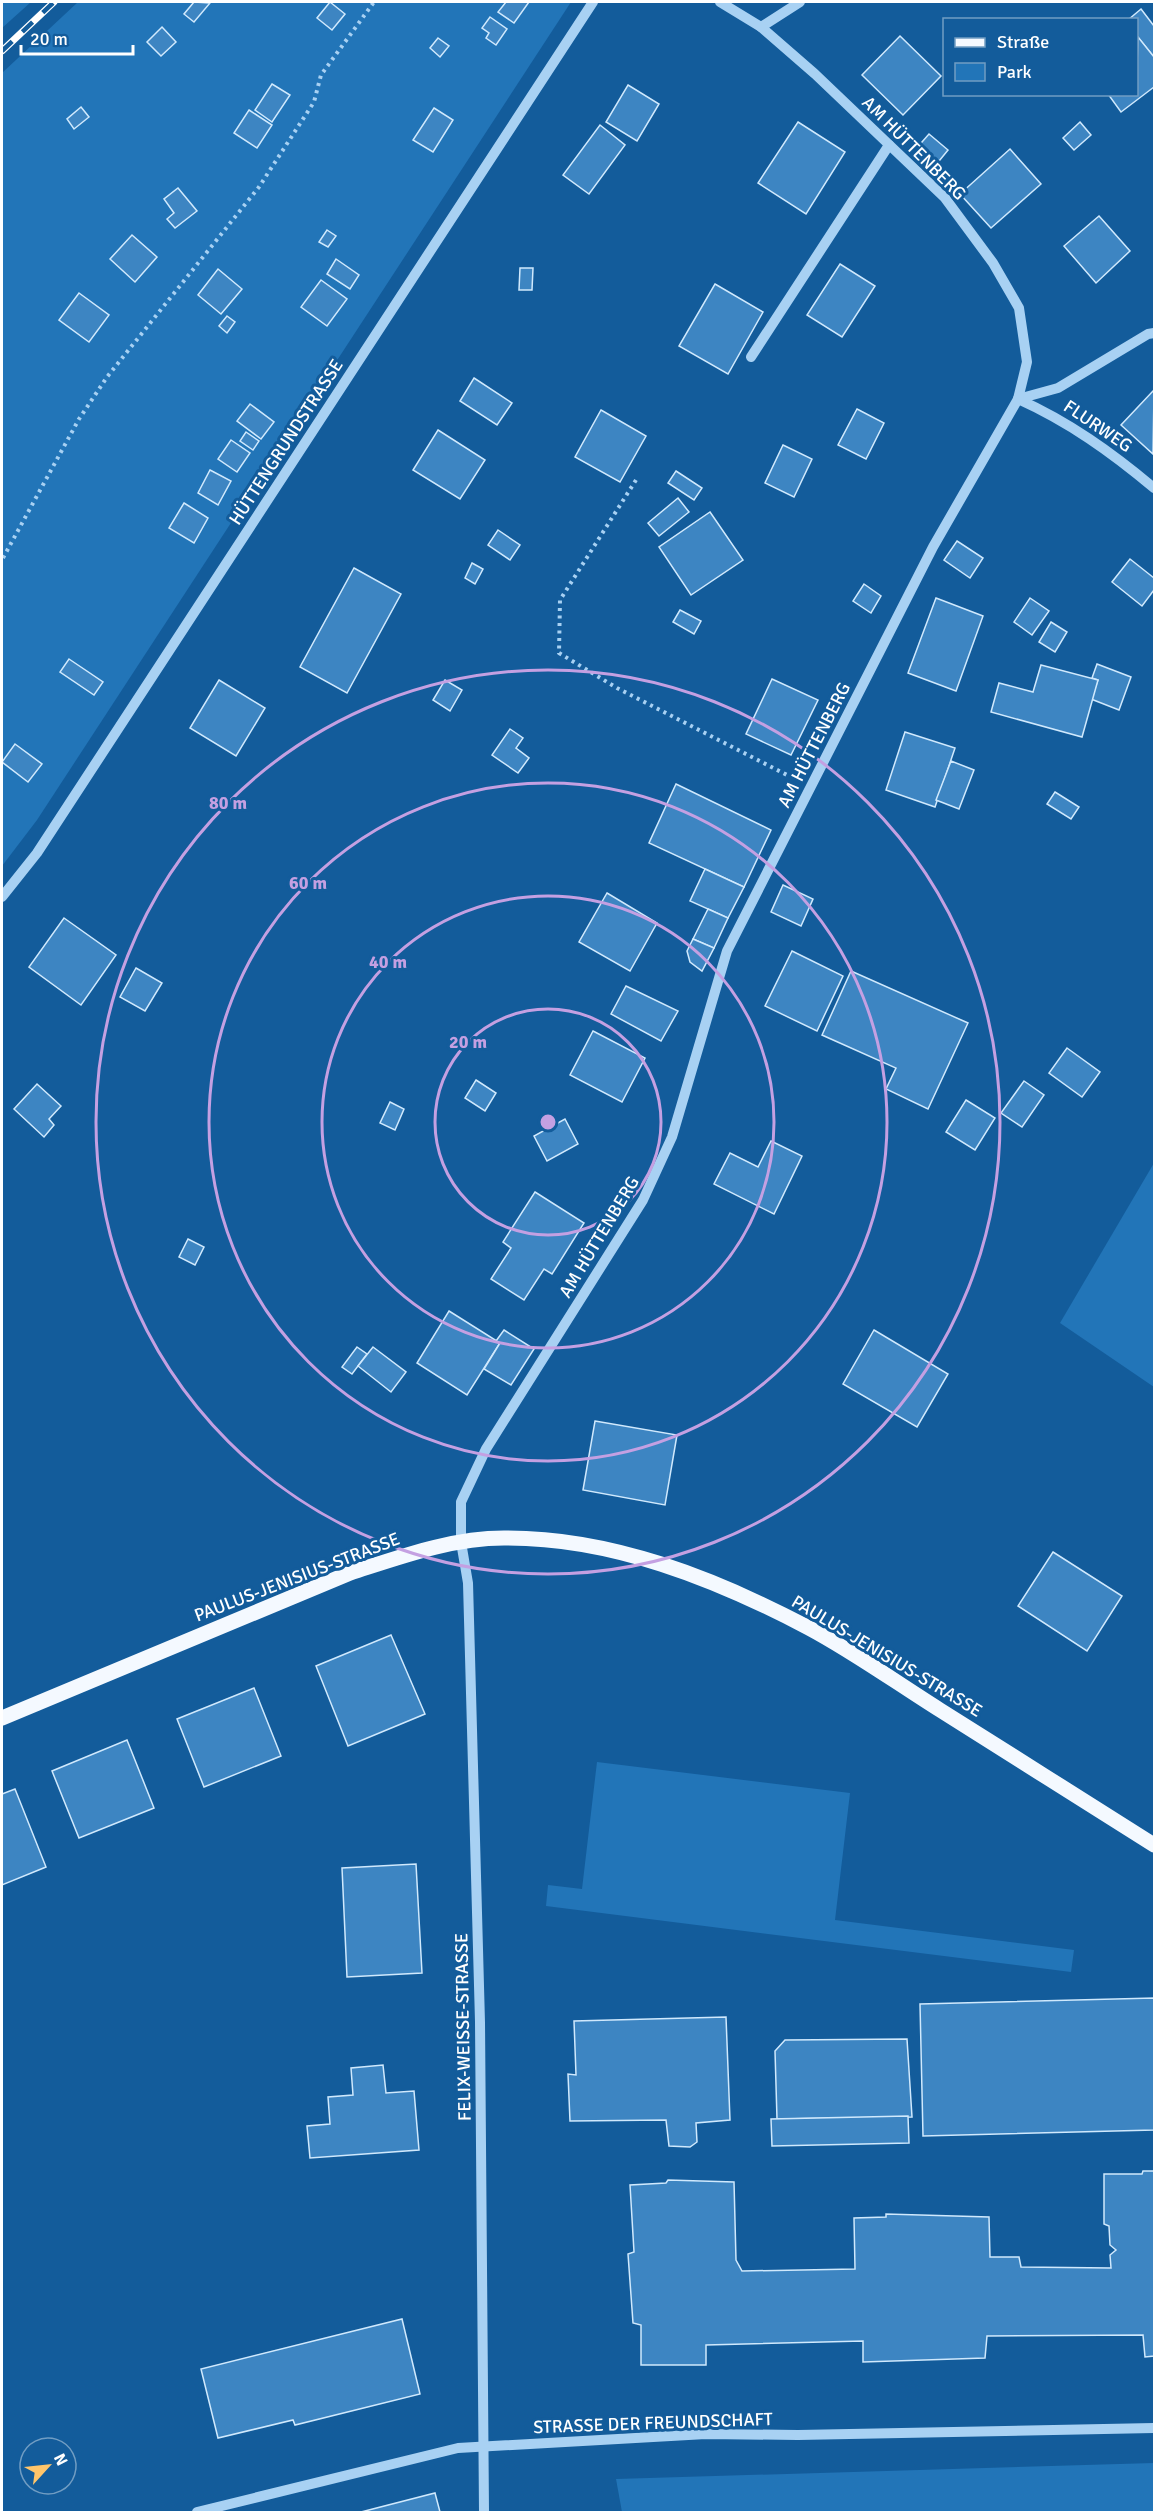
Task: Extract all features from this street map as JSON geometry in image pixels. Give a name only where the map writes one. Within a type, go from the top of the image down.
[{"type":"main road","name":"PAULUS-JENISIUS-STRASSE","points":[[2,1718],[350,1573],[409,1554],[461,1542],[503,1538],[554,1541],[617,1552],[684,1572],[727,1588],[811,1629],[1155,1845]]},
{"type":"street","name":"HÜTTENGRUNDSTRASSE","points":[[2,897],[37,853],[593,2]]},
{"type":"street","name":"AM HÜTTENBERG","points":[[461,1542],[461,1502],[486,1449],[643,1200],[672,1137],[727,951],[933,548],[1018,399],[1027,362],[1019,308],[993,263],[945,198],[761,27],[720,2]]},
{"type":"street","points":[[761,27],[800,2]]},
{"type":"street","points":[[751,357],[889,145]]},
{"type":"street","points":[[1018,399],[1058,388],[1148,334],[1155,333]]},
{"type":"street","name":"FLURWEG","points":[[1018,399],[1058,417],[1077,429],[1104,447],[1155,488]]},
{"type":"street","name":"FELIX-WEISSE-STRASSE","points":[[461,1542],[468,1583],[480,2022],[484,2512]]},
{"type":"street","name":"STRASSE DER FREUNDSCHAFT","points":[[197,2512],[458,2448],[706,2434],[810,2435],[1155,2428]]},
{"type":"path","points":[[3,558],[79,419],[107,377],[259,187],[314,102],[321,75],[374,2]]},
{"type":"path","points":[[636,480],[560,600],[559,653],[616,688],[811,787]]},
{"type":"green space","points":[[2,2],[31,2],[2,28]]},
{"type":"green space","points":[[78,2],[571,2],[37,820],[2,866],[2,73]]},
{"type":"green space","points":[[1154,1163],[1154,1387],[1060,1323]]},
{"type":"green space","points":[[597,1762],[850,1793],[835,1920],[1074,1950],[1071,1972],[546,1906],[548,1885],[582,1889]]},
{"type":"green space","points":[[1154,2463],[1154,2512],[622,2512],[616,2479]]},
{"type":"building","points":[[194,2],[210,3],[194,22],[184,14]]},
{"type":"building","points":[[330,2],[345,14],[332,30],[317,18]]},
{"type":"building","points":[[506,2],[529,2],[514,23],[498,12]]},
{"type":"building","points":[[1141,9],[1154,26],[1154,57],[1138,37],[1138,18],[1130,18]]},
{"type":"building","points":[[490,17],[507,29],[496,45],[486,38],[489,33],[482,28]]},
{"type":"building","points":[[162,27],[176,42],[161,56],[147,42]]},
{"type":"building","points":[[900,36],[941,76],[903,115],[862,75]]},
{"type":"building","points":[[1138,37],[1154,57],[1154,87],[1121,112],[1109,96],[1138,96]]},
{"type":"building","points":[[438,38],[449,46],[440,57],[430,48]]},
{"type":"building","points":[[272,84],[290,95],[272,122],[255,110]]},
{"type":"building","points":[[628,85],[659,104],[637,141],[606,122]]},
{"type":"building","points":[[81,107],[89,117],[74,129],[67,119]]},
{"type":"building","points":[[434,108],[453,120],[433,152],[413,140]]},
{"type":"building","points":[[249,110],[272,125],[257,148],[234,133]]},
{"type":"building","points":[[798,122],[845,152],[806,214],[758,183]]},
{"type":"building","points":[[1080,122],[1091,135],[1074,150],[1063,138]]},
{"type":"building","points":[[600,125],[625,145],[589,194],[563,175]]},
{"type":"building","points":[[929,134],[948,150],[935,166],[915,150]]},
{"type":"building","points":[[1010,149],[1041,184],[991,228],[960,194]]},
{"type":"building","points":[[178,188],[197,211],[175,228],[167,219],[174,213],[164,199]]},
{"type":"building","points":[[1099,216],[1130,251],[1096,283],[1064,246]]},
{"type":"building","points":[[327,230],[336,236],[328,247],[319,242]]},
{"type":"building","points":[[132,235],[157,257],[135,282],[110,259]]},
{"type":"building","points":[[336,259],[359,275],[350,289],[327,274]]},
{"type":"building","points":[[840,264],[875,286],[842,337],[807,315]]},
{"type":"building","points":[[520,268],[533,268],[532,290],[519,290]]},
{"type":"building","points":[[218,269],[242,289],[221,314],[198,295]]},
{"type":"building","points":[[321,280],[347,299],[327,326],[301,307]]},
{"type":"building","points":[[715,284],[763,312],[728,374],[679,346]]},
{"type":"building","points":[[79,293],[109,315],[89,342],[59,320]]},
{"type":"building","points":[[227,316],[235,322],[227,333],[219,326]]},
{"type":"building","points":[[474,378],[512,403],[497,425],[460,401]]},
{"type":"building","points":[[1153,391],[1154,393],[1153,454],[1121,425]]},
{"type":"building","points":[[250,404],[274,422],[261,439],[237,421]]},
{"type":"building","points":[[857,409],[884,423],[866,459],[838,445]]},
{"type":"building","points":[[601,410],[646,436],[620,482],[575,457]]},
{"type":"building","points":[[438,430],[485,460],[460,499],[413,470]]},
{"type":"building","points":[[246,432],[259,441],[253,450],[240,441]]},
{"type":"building","points":[[231,440],[250,453],[237,472],[218,459]]},
{"type":"building","points":[[783,445],[812,459],[794,497],[765,483]]},
{"type":"building","points":[[210,470],[231,481],[218,505],[198,493]]},
{"type":"building","points":[[676,471],[702,488],[694,500],[668,483]]},
{"type":"building","points":[[678,498],[689,512],[659,536],[648,523]]},
{"type":"building","points":[[184,503],[208,518],[194,543],[169,528]]},
{"type":"building","points":[[710,512],[743,560],[691,595],[659,547]]},
{"type":"building","points":[[498,530],[520,545],[510,560],[488,545]]},
{"type":"building","points":[[957,541],[983,558],[970,578],[944,560]]},
{"type":"building","points":[[1130,559],[1154,578],[1154,590],[1142,606],[1112,582]]},
{"type":"building","points":[[472,563],[483,569],[475,584],[465,578]]},
{"type":"building","points":[[354,568],[401,594],[347,693],[300,667]]},
{"type":"building","points":[[864,584],[881,596],[871,613],[853,601]]},
{"type":"building","points":[[936,598],[983,616],[956,691],[908,673]]},
{"type":"building","points":[[1030,598],[1049,611],[1032,635],[1014,622]]},
{"type":"building","points":[[680,610],[701,621],[694,634],[673,622]]},
{"type":"building","points":[[1051,622],[1067,632],[1055,652],[1039,642]]},
{"type":"building","points":[[69,659],[103,682],[94,695],[60,672]]},
{"type":"building","points":[[1097,664],[1131,677],[1119,710],[1091,699],[1098,680],[1092,678]]},
{"type":"building","points":[[1041,665],[1098,680],[1082,737],[991,712],[999,683],[1033,692]]},
{"type":"building","points":[[772,679],[818,700],[791,755],[746,734]]},
{"type":"building","points":[[219,680],[265,708],[236,756],[190,728]]},
{"type":"building","points":[[445,680],[462,690],[450,711],[433,700]]},
{"type":"building","points":[[510,729],[523,738],[516,748],[529,758],[518,773],[492,755]]},
{"type":"building","points":[[905,732],[955,748],[935,807],[886,790]]},
{"type":"building","points":[[15,744],[42,764],[28,782],[2,762]]},
{"type":"building","points":[[951,761],[974,770],[959,809],[936,800]]},
{"type":"building","points":[[676,784],[771,830],[744,887],[649,843]]},
{"type":"building","points":[[1055,792],[1079,807],[1071,819],[1047,804]]},
{"type":"building","points":[[705,869],[744,887],[728,918],[690,901]]},
{"type":"building","points":[[783,885],[813,899],[801,926],[771,912]]},
{"type":"building","points":[[607,893],[657,923],[630,971],[579,942]]},
{"type":"building","points":[[708,909],[728,918],[714,948],[693,939]]},
{"type":"building","points":[[64,918],[116,955],[81,1005],[29,967]]},
{"type":"building","points":[[693,939],[714,948],[702,971],[690,962],[687,951]]},
{"type":"building","points":[[792,951],[843,976],[817,1031],[765,1006]]},
{"type":"building","points":[[136,968],[162,983],[145,1011],[120,997]]},
{"type":"building","points":[[851,971],[968,1023],[928,1109],[886,1089],[896,1068],[822,1035]]},
{"type":"building","points":[[626,986],[678,1011],[661,1041],[611,1014]]},
{"type":"building","points":[[593,1031],[645,1058],[622,1102],[570,1075]]},
{"type":"building","points":[[1067,1048],[1100,1072],[1082,1097],[1049,1073]]},
{"type":"building","points":[[476,1080],[496,1093],[485,1111],[465,1098]]},
{"type":"building","points":[[1024,1081],[1044,1095],[1022,1127],[1001,1113]]},
{"type":"building","points":[[37,1084],[61,1106],[49,1119],[54,1125],[44,1137],[14,1109]]},
{"type":"building","points":[[966,1100],[995,1118],[975,1150],[946,1132]]},
{"type":"building","points":[[390,1102],[404,1109],[395,1130],[380,1123]]},
{"type":"building","points":[[565,1119],[578,1144],[547,1161],[534,1136]]},
{"type":"building","points":[[771,1141],[802,1156],[774,1214],[714,1184],[730,1153],[758,1167]]},
{"type":"building","points":[[535,1192],[584,1223],[552,1274],[544,1269],[524,1300],[491,1279],[511,1248],[503,1242]]},
{"type":"building","points":[[188,1239],[204,1247],[195,1265],[179,1257]]},
{"type":"building","points":[[449,1311],[500,1343],[467,1395],[417,1363]]},
{"type":"building","points":[[504,1330],[534,1349],[511,1385],[484,1369],[500,1343],[496,1341]]},
{"type":"building","points":[[874,1330],[948,1374],[917,1427],[843,1384]]},
{"type":"building","points":[[357,1347],[367,1354],[352,1374],[342,1367]]},
{"type":"building","points":[[373,1347],[406,1372],[391,1392],[358,1366]]},
{"type":"building","points":[[595,1421],[677,1435],[665,1505],[583,1490]]},
{"type":"building","points":[[1053,1552],[1122,1596],[1087,1651],[1018,1606]]},
{"type":"building","points":[[391,1635],[425,1714],[348,1746],[316,1666]]},
{"type":"building","points":[[254,1688],[281,1756],[204,1787],[177,1719]]},
{"type":"building","points":[[127,1740],[154,1808],[79,1838],[52,1771]]},
{"type":"building","points":[[15,1789],[46,1867],[2,1885],[2,1794]]},
{"type":"building","points":[[416,1864],[422,1973],[347,1977],[342,1868]]},
{"type":"building","points":[[1154,1998],[1154,2130],[923,2136],[920,2004]]},
{"type":"building","points":[[726,2017],[730,2120],[696,2123],[697,2142],[690,2147],[669,2146],[666,2120],[570,2121],[568,2074],[576,2075],[574,2021]]},
{"type":"building","points":[[907,2039],[912,2117],[777,2119],[775,2051],[785,2040]]},
{"type":"building","points":[[383,2065],[386,2093],[414,2091],[419,2150],[310,2158],[307,2126],[330,2124],[328,2097],[353,2095],[351,2068]]},
{"type":"building","points":[[908,2116],[909,2143],[772,2146],[771,2119]]},
{"type":"building","points":[[1143,2171],[1154,2171],[1154,2356],[1145,2357],[1143,2335],[987,2336],[985,2358],[863,2362],[863,2341],[706,2345],[706,2365],[641,2365],[641,2325],[633,2323],[628,2254],[634,2252],[630,2185],[666,2183],[668,2180],[734,2182],[736,2260],[742,2271],[855,2269],[854,2218],[886,2217],[886,2214],[989,2217],[990,2257],[1019,2257],[1021,2267],[1111,2268],[1110,2255],[1116,2250],[1110,2245],[1109,2226],[1104,2224],[1104,2174],[1142,2174]]},
{"type":"building","points":[[402,2319],[420,2394],[295,2425],[293,2420],[218,2438],[201,2369]]},
{"type":"building","points":[[435,2493],[440,2512],[361,2512]]},
{"type":"railway","points":[[2,51],[54,2]]}]
